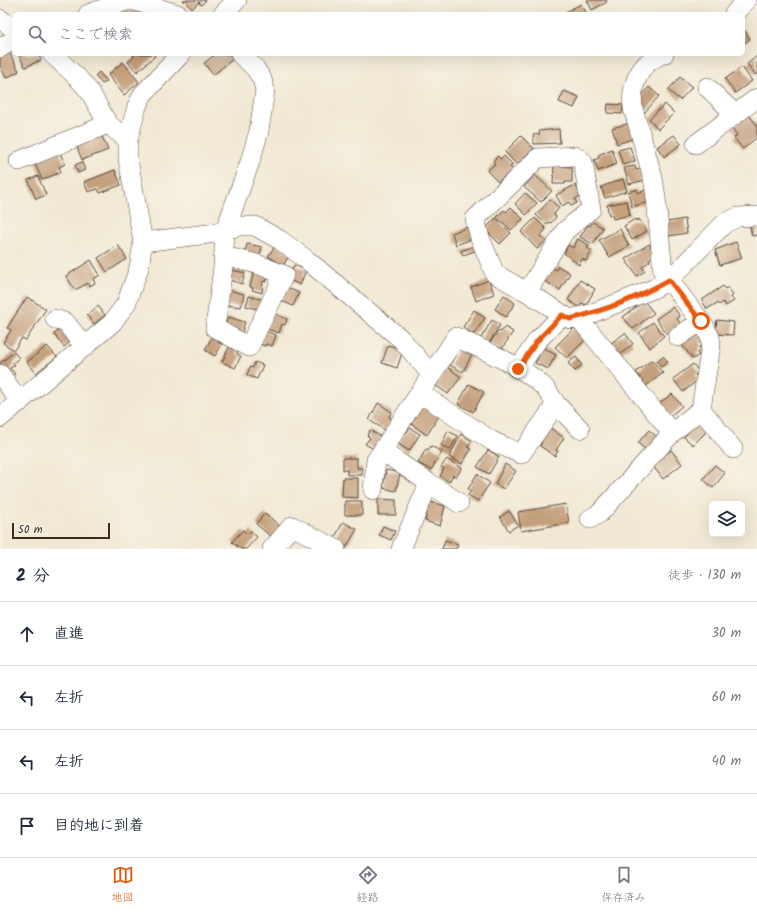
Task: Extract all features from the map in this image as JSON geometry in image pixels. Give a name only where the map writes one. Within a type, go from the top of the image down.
[{"type":"street","points":[[225,12],[237,0]]},
{"type":"street","points":[[736,12],[746,0]]},
{"type":"street","points":[[94,12],[126,1],[169,7]]},
{"type":"street","points":[[0,19],[12,28]]},
{"type":"street","points":[[0,48],[12,41]]},
{"type":"street","points":[[54,56],[77,77],[90,92],[108,124],[128,140]]},
{"type":"street","points":[[0,418],[112,323],[126,304],[139,268],[143,242],[128,159],[128,140],[137,106],[143,94],[179,56]]},
{"type":"street","points":[[224,256],[258,264],[284,275],[249,347],[215,328],[224,256],[225,231],[250,162],[259,131],[265,90],[262,79],[255,68],[242,56]]},
{"type":"street","points":[[590,519],[600,513],[672,433],[701,409],[711,345],[710,337],[701,321],[662,272],[653,178],[632,108],[634,86],[639,73],[652,57]]},
{"type":"street","points":[[707,87],[735,114]]},
{"type":"street","points":[[696,144],[757,98]]},
{"type":"street","points":[[19,161],[108,124]]},
{"type":"street","points":[[527,292],[565,232],[591,209],[583,162],[576,156],[538,158],[475,219],[480,238],[495,274],[527,292],[570,316],[672,433]]},
{"type":"street","points":[[518,369],[537,341],[570,316],[590,314],[653,289],[669,280],[725,223],[738,217],[757,216]]},
{"type":"street","points":[[143,242],[175,239],[225,231],[239,226],[255,226],[280,240],[401,339],[431,374]]},
{"type":"street","points":[[55,319],[66,323],[85,347]]},
{"type":"street","points":[[678,337],[701,321]]},
{"type":"street","points":[[373,490],[376,460],[456,337],[518,369],[544,387],[556,404],[580,429]]},
{"type":"street","points":[[0,374],[20,402]]},
{"type":"street","points":[[420,393],[492,441],[521,454],[556,404]]},
{"type":"street","points":[[701,409],[733,450]]},
{"type":"street","points":[[382,451],[460,503]]},
{"type":"street","points":[[401,549],[428,483]]},
{"type":"street","points":[[272,549],[292,526],[336,549]]},
{"type":"building","points":[[183,0],[206,0],[201,5],[199,2],[192,9]]},
{"type":"building","points":[[587,0],[606,0],[607,2],[592,10]]},
{"type":"building","points":[[132,3],[146,12],[123,12]]},
{"type":"building","points":[[581,4],[586,12],[566,12]]},
{"type":"building","points":[[745,31],[750,39],[745,43]]},
{"type":"building","points":[[9,52],[19,71],[6,78],[0,66],[0,57]]},
{"type":"building","points":[[20,56],[39,56],[41,60],[25,67]]},
{"type":"building","points":[[155,56],[137,72],[128,62],[134,57]]},
{"type":"building","points":[[213,56],[231,56],[233,59],[213,75],[204,63]]},
{"type":"building","points":[[757,56],[757,74],[756,75],[747,64]]},
{"type":"building","points":[[123,62],[139,82],[124,95],[108,75]]},
{"type":"building","points":[[742,67],[752,81],[735,93],[725,79]]},
{"type":"building","points":[[99,72],[107,81],[102,84],[95,76]]},
{"type":"building","points":[[680,77],[692,87],[680,100],[668,90]]},
{"type":"building","points":[[649,87],[659,96],[645,112],[635,103]]},
{"type":"building","points":[[564,91],[579,97],[574,108],[559,102]]},
{"type":"building","points":[[608,104],[623,105],[622,114],[607,113]]},
{"type":"building","points":[[665,104],[674,113],[658,129],[649,119]]},
{"type":"building","points":[[748,114],[757,125],[757,137],[743,149],[734,138],[737,135],[732,128]]},
{"type":"building","points":[[630,123],[635,138],[617,144],[612,128]]},
{"type":"building","points":[[559,129],[560,143],[534,144],[533,135],[540,134],[539,131]]},
{"type":"building","points":[[100,132],[108,150],[82,160],[75,142]]},
{"type":"building","points":[[674,135],[681,144],[664,157],[657,147]]},
{"type":"building","points":[[521,136],[534,149],[517,165],[505,152]]},
{"type":"building","points":[[630,147],[635,161],[623,165],[618,150]]},
{"type":"building","points":[[612,149],[617,164],[598,171],[594,160],[599,158],[598,155]]},
{"type":"building","points":[[59,151],[65,164],[59,167],[61,172],[42,180],[34,161]]},
{"type":"building","points":[[498,156],[500,159],[504,156],[513,165],[510,167],[514,171],[508,177],[506,175],[498,182],[487,171],[495,164],[493,161]]},
{"type":"building","points":[[82,162],[85,170],[78,173],[75,165]]},
{"type":"building","points":[[554,166],[572,167],[572,182],[565,182],[565,184],[553,184]]},
{"type":"building","points":[[635,166],[636,170],[643,168],[646,180],[629,184],[624,168]]},
{"type":"building","points":[[115,170],[121,185],[100,193],[98,189],[88,192],[84,182]]},
{"type":"building","points":[[535,175],[552,191],[541,202],[524,187]]},
{"type":"building","points":[[38,176],[46,195],[36,199],[28,180]]},
{"type":"building","points":[[623,179],[627,191],[605,198],[601,187]]},
{"type":"building","points":[[575,185],[581,196],[575,199],[577,203],[571,206],[569,202],[562,206],[556,195]]},
{"type":"building","points":[[637,189],[637,193],[646,190],[649,202],[632,207],[628,192]]},
{"type":"building","points":[[525,193],[537,203],[526,215],[515,204]]},
{"type":"building","points":[[550,200],[559,208],[554,214],[556,217],[547,225],[536,215]]},
{"type":"building","points":[[627,201],[630,215],[613,219],[612,215],[609,215],[607,205]]},
{"type":"building","points":[[511,207],[523,219],[511,230],[497,217],[504,210],[506,212]]},
{"type":"building","points":[[496,218],[511,233],[500,244],[485,229]]},
{"type":"building","points":[[535,218],[546,229],[540,236],[546,241],[537,249],[521,232]]},
{"type":"building","points":[[635,219],[636,221],[639,219],[647,231],[632,240],[624,226]]},
{"type":"building","points":[[685,219],[687,233],[669,236],[667,222]]},
{"type":"building","points":[[593,222],[603,228],[593,244],[580,237],[588,225],[590,226]]},
{"type":"building","points":[[757,224],[757,235],[752,236],[750,225]]},
{"type":"building","points":[[470,226],[475,238],[456,245],[452,233]]},
{"type":"building","points":[[620,229],[629,246],[609,257],[599,240]]},
{"type":"building","points":[[578,239],[589,245],[587,248],[592,251],[586,261],[582,259],[579,265],[564,253],[568,245],[573,248]]},
{"type":"building","points":[[736,242],[742,258],[720,265],[715,250]]},
{"type":"building","points":[[247,244],[262,247],[259,259],[244,256]]},
{"type":"building","points":[[649,244],[656,254],[642,267],[645,271],[637,276],[625,259]]},
{"type":"building","points":[[118,245],[127,259],[107,272],[98,258]]},
{"type":"building","points":[[276,245],[290,254],[283,266],[268,256]]},
{"type":"building","points":[[476,245],[478,250],[463,255],[461,251]]},
{"type":"building","points":[[91,260],[100,275],[93,279],[95,283],[90,286],[88,283],[75,290],[66,276]]},
{"type":"building","points":[[294,265],[306,270],[300,285],[288,279]]},
{"type":"building","points":[[558,266],[570,273],[560,290],[543,280],[552,267],[556,270]]},
{"type":"building","points":[[232,270],[245,273],[242,284],[229,280]]},
{"type":"building","points":[[254,271],[269,274],[266,282],[263,281],[262,293],[252,290],[253,288],[250,287]]},
{"type":"building","points":[[489,280],[494,294],[476,301],[471,287]]},
{"type":"building","points":[[580,280],[595,289],[586,305],[582,303],[579,307],[568,300]]},
{"type":"building","points":[[723,286],[725,289],[728,287],[733,295],[731,297],[734,301],[726,306],[723,302],[719,305],[717,303],[707,309],[702,300]]},
{"type":"building","points":[[288,288],[299,293],[293,306],[282,301]]},
{"type":"building","points":[[228,290],[244,294],[241,307],[226,305]]},
{"type":"building","points":[[504,295],[515,303],[506,317],[495,309]]},
{"type":"building","points":[[249,296],[264,300],[260,310],[246,306]]},
{"type":"building","points":[[27,297],[46,309],[26,340],[22,338],[14,350],[3,343],[11,330],[7,328]]},
{"type":"building","points":[[644,301],[654,313],[633,329],[623,317]]},
{"type":"building","points":[[98,306],[105,315],[94,324],[87,315]]},
{"type":"building","points":[[673,307],[680,316],[677,319],[681,324],[667,334],[656,319]]},
{"type":"building","points":[[474,310],[485,318],[474,334],[463,327]]},
{"type":"building","points":[[273,313],[287,319],[285,325],[282,324],[279,333],[267,329]]},
{"type":"building","points":[[228,317],[245,322],[241,335],[225,326]]},
{"type":"building","points":[[492,320],[500,325],[489,343],[481,338]]},
{"type":"building","points":[[717,320],[734,322],[733,335],[715,334]]},
{"type":"building","points":[[653,322],[664,336],[650,348],[639,333]]},
{"type":"building","points":[[505,327],[513,332],[501,350],[490,343],[498,331],[501,332]]},
{"type":"building","points":[[62,328],[72,340],[64,347],[54,334]]},
{"type":"building","points":[[574,328],[586,339],[567,358],[555,347]]},
{"type":"building","points":[[699,330],[705,338],[700,342],[702,345],[699,347],[701,350],[697,353],[699,355],[693,359],[681,344]]},
{"type":"building","points":[[265,331],[276,335],[272,346],[260,344]]},
{"type":"building","points":[[214,333],[221,337],[218,342],[222,344],[215,356],[205,350]]},
{"type":"building","points":[[625,333],[633,344],[619,355],[610,344]]},
{"type":"building","points":[[388,345],[403,350],[397,368],[382,363]]},
{"type":"building","points":[[47,346],[57,357],[36,373],[27,362]]},
{"type":"building","points":[[229,347],[238,351],[237,354],[241,356],[235,368],[222,362]]},
{"type":"building","points":[[460,347],[472,354],[463,372],[450,365]]},
{"type":"building","points":[[543,348],[556,355],[548,369],[535,363]]},
{"type":"building","points":[[14,352],[19,358],[13,363],[15,365],[10,368],[15,374],[10,377],[0,363]]},
{"type":"building","points":[[663,356],[668,362],[661,367],[657,361]]},
{"type":"building","points":[[576,357],[582,365],[575,371],[568,363]]},
{"type":"building","points":[[652,360],[663,373],[646,386],[636,372]]},
{"type":"building","points":[[255,362],[263,365],[257,379],[247,375],[250,367],[253,368]]},
{"type":"building","points":[[693,364],[699,372],[695,375],[699,379],[683,392],[673,379]]},
{"type":"building","points":[[447,367],[461,377],[448,394],[435,385]]},
{"type":"building","points":[[469,384],[484,392],[473,412],[458,404]]},
{"type":"building","points":[[672,394],[682,406],[668,418],[657,405]]},
{"type":"building","points":[[378,403],[392,412],[389,417],[391,419],[385,430],[369,420]]},
{"type":"building","points":[[422,405],[439,416],[427,435],[410,423]]},
{"type":"building","points":[[698,421],[708,430],[693,445],[684,437]]},
{"type":"building","points":[[549,427],[564,438],[556,450],[558,451],[555,456],[540,446],[542,442],[540,440]]},
{"type":"building","points":[[410,428],[420,434],[409,451],[397,443],[404,432],[406,433]]},
{"type":"building","points":[[370,430],[381,437],[374,449],[365,444],[370,438],[367,435]]},
{"type":"building","points":[[649,430],[658,438],[647,451],[638,443]]},
{"type":"building","points":[[448,431],[458,436],[450,450],[441,445]]},
{"type":"building","points":[[461,434],[472,441],[468,447],[471,449],[462,464],[449,457]]},
{"type":"building","points":[[431,446],[442,452],[431,470],[418,463],[426,449],[428,450]]},
{"type":"building","points":[[488,450],[499,457],[489,474],[477,467]]},
{"type":"building","points":[[671,450],[682,464],[663,479],[652,465]]},
{"type":"building","points":[[343,458],[357,458],[357,468],[362,468],[362,475],[347,475],[347,470],[343,470]]},
{"type":"building","points":[[447,459],[462,468],[456,477],[453,475],[449,482],[440,476],[444,469],[441,467]]},
{"type":"building","points":[[505,464],[516,471],[504,489],[495,484]]},
{"type":"building","points":[[715,465],[725,473],[713,488],[703,479]]},
{"type":"building","points":[[386,470],[400,473],[396,491],[383,488]]},
{"type":"building","points":[[477,474],[490,483],[478,501],[468,495],[471,491],[468,489]]},
{"type":"building","points":[[343,478],[358,478],[358,498],[342,497]]},
{"type":"building","points":[[378,499],[396,500],[396,515],[378,515]]},
{"type":"building","points":[[345,501],[362,501],[362,515],[345,515]]},
{"type":"building","points":[[430,502],[445,506],[440,526],[425,521]]},
{"type":"building","points":[[566,504],[569,523],[521,531],[518,512]]},
{"type":"building","points":[[509,511],[518,525],[509,531],[500,517]]},
{"type":"building","points":[[265,513],[283,529],[274,539],[256,524]]},
{"type":"building","points":[[343,522],[357,529],[346,548],[333,541]]},
{"type":"building","points":[[383,526],[395,531],[391,540],[379,535]]},
{"type":"building","points":[[243,530],[247,534],[251,531],[257,537],[246,549],[241,549],[232,542]]},
{"type":"building","points":[[445,540],[458,544],[456,549],[442,549]]},
{"type":"route","points":[[518,369],[537,341],[562,315],[570,319],[590,314],[653,289],[669,280],[701,321]]}]
